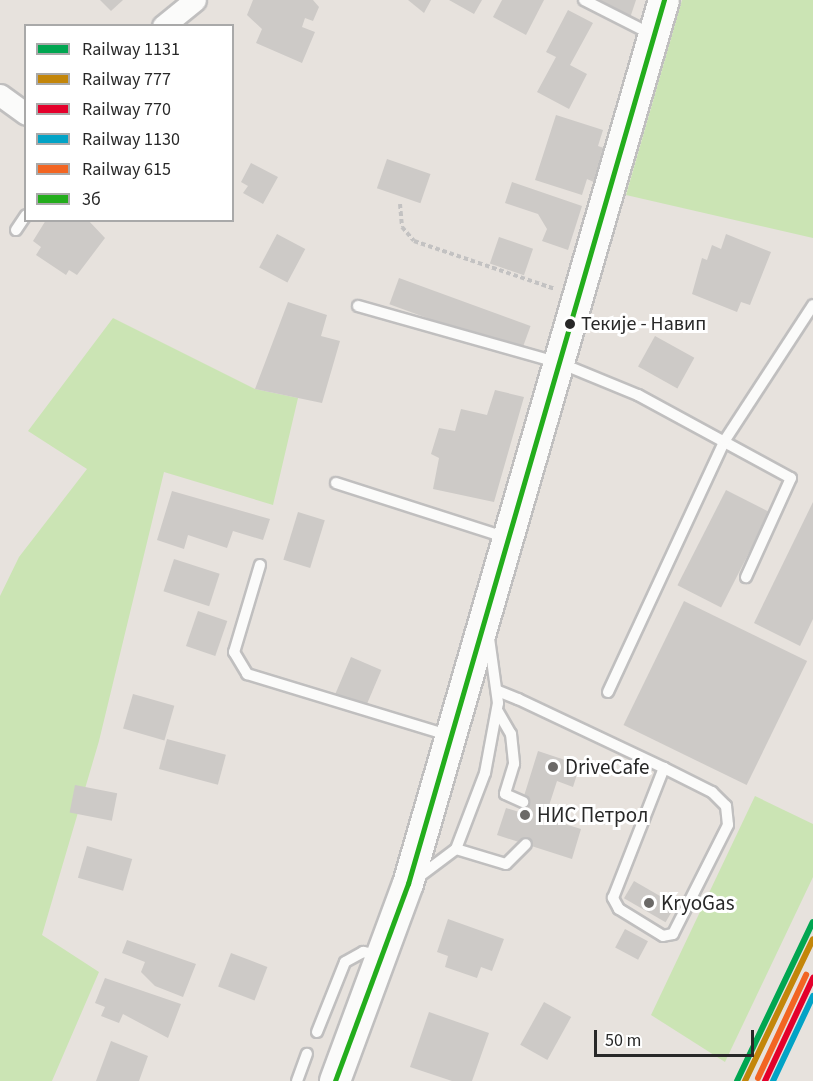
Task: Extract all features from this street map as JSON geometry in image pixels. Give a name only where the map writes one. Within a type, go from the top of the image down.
[{"type":"main road","points":[[335,1081],[384,956],[408,884],[486,627],[664,0]]},
{"type":"street","points":[[165,24],[195,0]]},
{"type":"street","points":[[0,95],[24,113]]},
{"type":"lane","points":[[584,0],[654,35]]},
{"type":"lane","points":[[16,230],[24,218]]},
{"type":"lane","points":[[608,692],[725,440],[813,305]]},
{"type":"lane","points":[[358,306],[560,363],[638,395],[725,440],[791,478],[746,577]]},
{"type":"lane","points":[[336,483],[510,539]]},
{"type":"lane","points":[[260,565],[234,652],[247,674],[452,736]]},
{"type":"lane","points":[[408,884],[456,849],[485,773],[497,710],[498,691],[486,627]]},
{"type":"lane","points":[[498,691],[664,768],[712,792],[726,806],[728,825],[673,934],[663,936],[619,909],[613,898],[664,768]]},
{"type":"lane","points":[[497,710],[511,734],[514,764],[505,794],[523,802]]},
{"type":"lane","points":[[456,849],[506,864],[525,844]]},
{"type":"lane","points":[[317,1032],[345,962],[363,952],[384,956]]},
{"type":"lane","points":[[297,1081],[307,1054]]},
{"type":"path","points":[[400,204],[402,228],[414,241],[579,298]]},
{"type":"green space","points":[[682,0],[813,0],[813,238],[626,195]]},
{"type":"green space","points":[[113,318],[255,389],[298,398],[273,505],[164,472],[99,741],[42,935],[99,972],[52,1081],[0,1081],[0,596],[19,557],[87,469],[28,431]]},
{"type":"green space","points":[[755,796],[813,824],[813,877],[725,1062],[651,1015]]},
{"type":"building","points":[[100,0],[123,0],[111,11]]},
{"type":"building","points":[[253,0],[313,0],[319,7],[313,21],[305,18],[302,27],[315,32],[302,63],[256,43],[262,29],[247,15]]},
{"type":"building","points":[[408,0],[431,0],[424,13]]},
{"type":"building","points":[[449,0],[482,0],[474,14]]},
{"type":"building","points":[[502,0],[544,0],[526,35],[493,17]]},
{"type":"building","points":[[593,0],[636,0],[630,18]]},
{"type":"building","points":[[568,10],[593,23],[570,65],[587,74],[569,109],[537,92],[556,57],[546,52]]},
{"type":"building","points":[[556,115],[603,130],[598,146],[607,149],[596,183],[587,179],[582,195],[535,180]]},
{"type":"building","points":[[387,159],[430,174],[420,203],[377,188]]},
{"type":"building","points":[[251,163],[278,177],[263,204],[243,193],[248,186],[241,182]]},
{"type":"building","points":[[512,182],[582,206],[568,250],[542,241],[547,229],[538,214],[505,203]]},
{"type":"building","points":[[45,222],[90,222],[105,238],[77,275],[69,270],[66,275],[36,255],[41,247],[33,241]]},
{"type":"building","points":[[277,234],[305,249],[287,283],[259,268]]},
{"type":"building","points":[[726,234],[771,252],[750,305],[741,302],[737,312],[692,294],[702,258],[707,260],[712,245],[721,249]]},
{"type":"building","points":[[499,237],[533,249],[524,275],[490,263]]},
{"type":"building","points":[[399,278],[531,326],[521,352],[389,304]]},
{"type":"building","points":[[288,302],[327,315],[321,336],[340,341],[322,403],[255,389]]},
{"type":"building","points":[[655,336],[694,358],[677,388],[638,367]]},
{"type":"building","points":[[495,390],[524,397],[494,502],[433,489],[439,458],[431,454],[439,428],[455,431],[461,409],[487,415]]},
{"type":"building","points":[[726,490],[770,512],[721,608],[677,585]]},
{"type":"building","points":[[172,491],[270,519],[263,540],[233,531],[227,548],[188,535],[184,549],[157,540]]},
{"type":"building","points":[[813,502],[813,619],[800,646],[754,623]]},
{"type":"building","points":[[298,512],[325,520],[310,568],[283,560]]},
{"type":"building","points":[[174,559],[220,574],[209,606],[163,591]]},
{"type":"building","points":[[684,601],[807,661],[747,785],[624,725]]},
{"type":"building","points":[[198,611],[227,621],[215,656],[186,646]]},
{"type":"building","points":[[351,657],[381,670],[365,708],[335,695]]},
{"type":"building","points":[[133,694],[174,706],[164,740],[123,729]]},
{"type":"building","points":[[167,739],[226,755],[218,785],[159,769]]},
{"type":"building","name":"НИС Петрол","points":[[538,751],[580,765],[573,787],[557,781],[545,818],[581,829],[572,859],[497,835],[506,808],[519,812]]},
{"type":"building","points":[[75,785],[117,793],[112,821],[70,812]]},
{"type":"building","points":[[87,846],[132,859],[123,891],[78,878]]},
{"type":"building","points":[[634,881],[676,905],[666,922],[624,898]]},
{"type":"building","points":[[448,919],[504,939],[492,971],[481,967],[477,978],[445,967],[448,956],[437,952]]},
{"type":"building","points":[[625,929],[648,941],[638,960],[615,948]]},
{"type":"building","points":[[127,940],[196,964],[183,997],[155,986],[141,972],[145,962],[122,953]]},
{"type":"building","points":[[231,953],[267,967],[255,1001],[218,987]]},
{"type":"building","points":[[105,978],[181,1004],[168,1038],[123,1014],[119,1023],[101,1016],[105,1007],[95,1003]]},
{"type":"building","points":[[544,1002],[571,1017],[547,1060],[520,1045]]},
{"type":"building","points":[[429,1012],[489,1033],[472,1081],[452,1081],[410,1067]]},
{"type":"building","points":[[111,1041],[148,1056],[139,1081],[96,1081]]},
{"type":"rail line","name":"1131","points":[[737,1081],[813,922]]},
{"type":"rail line","name":"777","points":[[745,1081],[813,939]]},
{"type":"rail line","name":"615","points":[[758,1078],[806,975]]},
{"type":"rail line","name":"770","points":[[765,1081],[813,978]]},
{"type":"rail line","name":"1130","points":[[773,1081],[813,996]]},
{"type":"transit line","name":"3б","points":[[335,1081],[408,884],[664,0]]},
{"type":"place","name":"Текије - Навип","points":[[570,324]]},
{"type":"place","name":"DriveCafe","points":[[553,767]]},
{"type":"place","name":"НИС Петрол","points":[[525,815]]},
{"type":"place","name":"KryoGas","points":[[649,903]]}]
